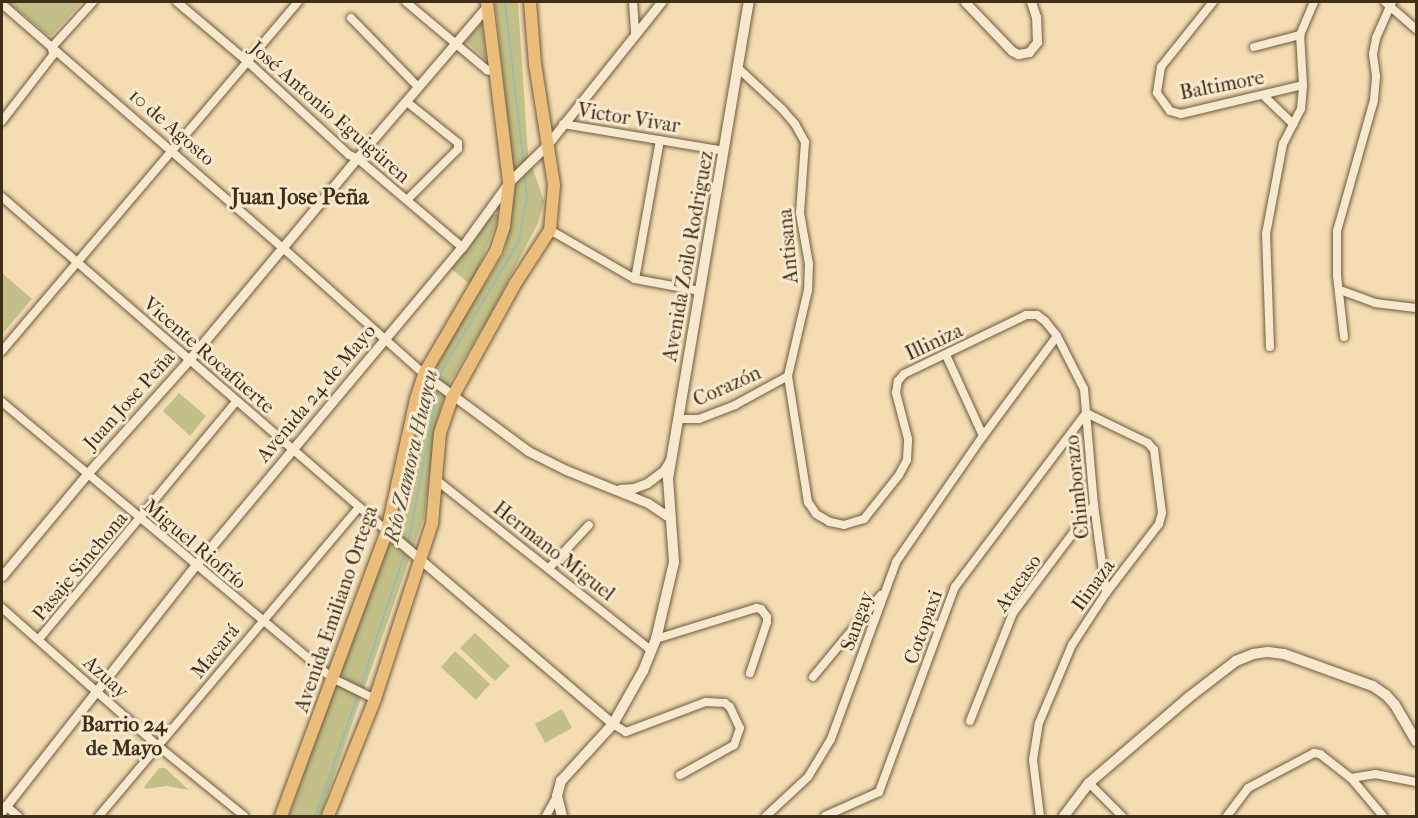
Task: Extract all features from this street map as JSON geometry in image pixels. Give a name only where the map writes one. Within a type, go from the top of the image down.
[{"type":"main road","points":[[328,816],[421,561],[432,524],[440,433],[453,396],[515,284],[550,230],[555,185],[535,64],[530,2]]},
{"type":"main road","name":"Avenida Zoilo Rodriguez","points":[[557,796],[561,781],[613,724],[644,671],[674,562],[668,479],[749,2]]},
{"type":"main road","name":"Avenida Emiliano Ortega","points":[[280,816],[335,680],[387,531],[416,399],[424,374],[496,251],[506,219],[509,182],[489,3]]},
{"type":"main road","points":[[1068,814],[1089,783],[1188,698],[1236,661],[1268,652],[1304,660],[1373,686],[1395,705],[1416,741]]},
{"type":"main road","points":[[557,796],[562,816]]},
{"type":"street","points":[[2,121],[53,55],[52,47],[93,2]]},
{"type":"street","name":"José Antonio Eguigüren","points":[[177,2],[248,62],[349,155],[357,158],[462,247]]},
{"type":"street","points":[[2,351],[298,2]]},
{"type":"street","points":[[406,2],[487,70],[497,73]]},
{"type":"street","points":[[633,2],[635,33]]},
{"type":"street","name":"Avenida 24 de Mayo","points":[[3,806],[290,450],[462,247],[509,182],[547,145],[661,2]]},
{"type":"street","points":[[965,2],[1012,51],[1018,54],[1029,52],[1037,42],[1036,17],[1030,2]]},
{"type":"street","name":"Baltimore","points":[[1213,2],[1161,67],[1157,93],[1170,111],[1182,114],[1303,85]]},
{"type":"street","points":[[1270,347],[1266,234],[1283,144],[1301,109],[1303,85],[1300,35],[1314,2]]},
{"type":"street","name":"Juan Jose Peña","points":[[2,576],[87,474],[188,361],[489,3]]},
{"type":"street","points":[[1344,337],[1337,276],[1337,231],[1374,99],[1376,76],[1373,54],[1389,3],[1416,29]]},
{"type":"street","name":"10 de Agosto","points":[[2,4],[424,374]]},
{"type":"street","points":[[351,18],[418,87]]},
{"type":"street","points":[[1254,47],[1300,35]]},
{"type":"street","name":"Antisana","points":[[738,68],[782,109],[795,124],[805,142],[800,213],[809,264],[808,290],[788,376],[808,502],[816,514]]},
{"type":"street","points":[[1263,95],[1293,124]]},
{"type":"street","points":[[406,102],[458,143],[458,149],[406,201]]},
{"type":"street","name":"Victor Vivar","points":[[563,124],[724,151]]},
{"type":"street","points":[[635,279],[660,140]]},
{"type":"street","name":"Vicente Rocafuerte","points":[[2,197],[290,450],[613,724]]},
{"type":"street","points":[[550,230],[635,279],[700,291]]},
{"type":"street","points":[[1340,290],[1375,303],[1416,308]]},
{"type":"street","name":"Illiniza","points":[[816,514],[830,522],[844,525],[864,519],[907,460],[908,439],[896,393],[898,381],[904,374],[1026,315],[1037,315],[1057,336],[1084,389],[1086,413]]},
{"type":"street","name":"Sangay","points":[[766,816],[803,783],[831,739],[896,562],[983,436],[1057,336]]},
{"type":"street","points":[[945,355],[983,436]]},
{"type":"street","points":[[424,374],[528,451],[566,470],[648,503],[669,517]]},
{"type":"street","name":"Corazón","points":[[678,419],[699,419],[735,405],[788,376]]},
{"type":"street","name":"Miguel Riofrío","points":[[2,402],[261,621],[335,680],[372,698]]},
{"type":"street","name":"Pasaje Sinchona","points":[[39,639],[236,402]]},
{"type":"street","name":"Chimborazo","points":[[1086,413],[1094,505],[1106,593]]},
{"type":"street","name":"Ilinaza","points":[[1040,816],[1033,760],[1039,723],[1072,645],[1106,593],[1159,524],[1162,513],[1154,450],[1148,443],[1086,413]]},
{"type":"street","name":"Cotopaxi","points":[[825,816],[879,792],[955,587],[1086,413]]},
{"type":"street","points":[[618,489],[634,488],[647,483],[664,470],[672,456]]},
{"type":"street","name":"Hermano Miguel","points":[[435,479],[653,645]]},
{"type":"street","name":"Atacaso","points":[[970,721],[1013,613],[1094,505]]},
{"type":"street","name":"Macará","points":[[99,816],[358,508]]},
{"type":"street","points":[[550,567],[589,525]]},
{"type":"street","points":[[813,677],[886,589]]},
{"type":"street","name":"Azuay","points":[[2,608],[158,746],[244,816]]},
{"type":"street","points":[[653,645],[756,608],[761,609],[767,617],[767,622],[750,673]]},
{"type":"street","points":[[613,724],[626,732],[706,702],[725,703],[730,707],[740,728],[734,745],[680,775]]},
{"type":"street","points":[[1227,816],[1248,788],[1307,754],[1320,754],[1351,778],[1383,816]]},
{"type":"street","points":[[1351,778],[1375,774],[1416,782]]},
{"type":"street","points":[[1089,783],[1122,816]]},
{"type":"street","points":[[546,816],[557,796]]},
{"type":"street","points":[[3,806],[18,816]]},
{"type":"shaded area","points":[[8,2],[82,2],[52,35],[48,35]]},
{"type":"shaded area","points":[[495,2],[518,2],[528,155],[544,201],[538,223],[488,319],[449,383],[437,418],[424,517],[320,816],[289,816],[404,486],[417,409],[432,369],[505,252],[515,187]]},
{"type":"shaded area","points":[[482,22],[486,60],[466,41]]},
{"type":"shaded area","points":[[492,215],[498,215],[498,220],[471,285],[449,267]]},
{"type":"shaded area","points":[[2,273],[32,299],[2,334]]},
{"type":"shaded area","points":[[179,393],[206,416],[190,436],[163,411]]},
{"type":"shaded area","points":[[475,633],[510,666],[495,681],[460,648]]},
{"type":"shaded area","points":[[455,651],[490,684],[476,700],[441,667]]},
{"type":"shaded area","points":[[562,709],[572,728],[545,743],[535,724]]},
{"type":"shaded area","points":[[159,768],[165,768],[189,790],[167,786],[146,789],[144,787]]},
{"type":"waterway","name":"Río Zamora Huaycu","points":[[505,2],[524,165]]},
{"type":"waterway","name":"Río Zamora Huaycu","points":[[439,382],[441,372],[519,241],[527,198],[524,170]]},
{"type":"waterway","name":"Río Zamora Huaycu","points":[[408,544],[438,388]]},
{"type":"waterway","name":"Río Zamora Huaycu","points":[[360,689],[406,549]]},
{"type":"waterway","name":"Río Zamora Huaycu","points":[[315,816],[358,695]]},
{"type":"district","name":"Juan Jose Peña","points":[[300,198]]},
{"type":"district","name":"Barrio 24 de Mayo","points":[[124,736]]}]
